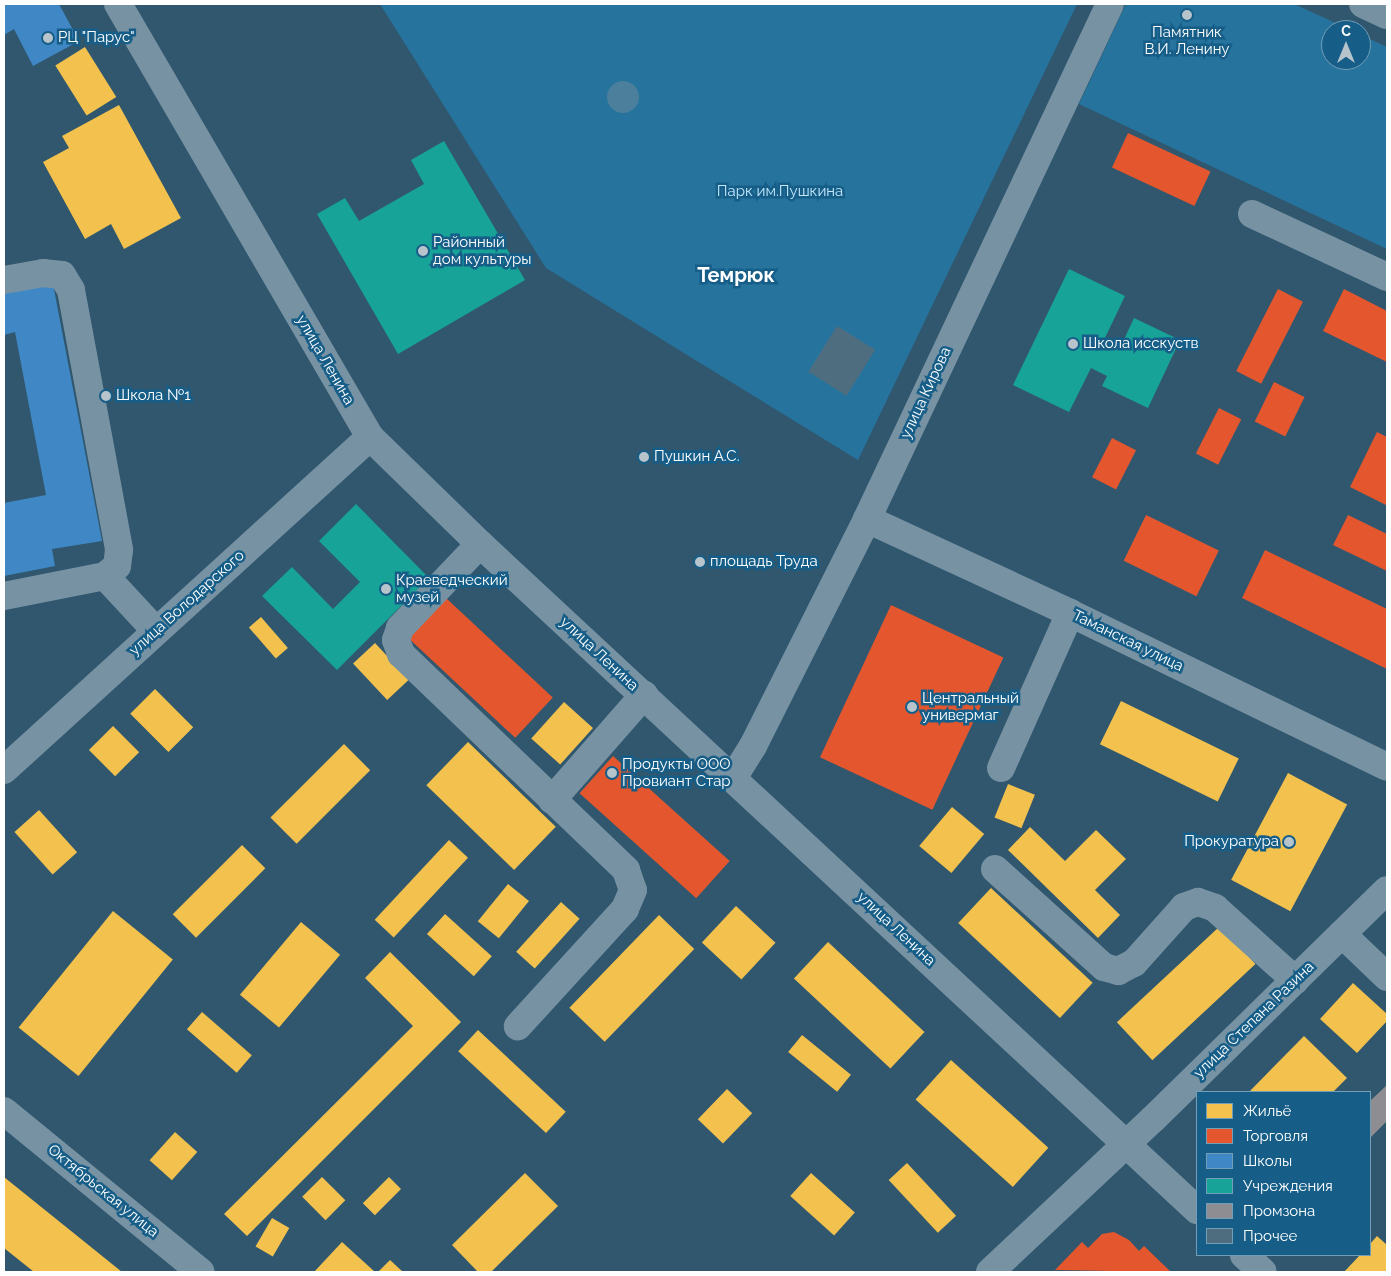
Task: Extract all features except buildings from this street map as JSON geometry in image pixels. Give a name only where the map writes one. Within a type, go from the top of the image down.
[{"type":"main road","points":[[1363,4],[1387,16]]},
{"type":"street","name":"улица Ленина","points":[[118,4],[370,436],[480,544],[1196,1209]]},
{"type":"street","name":"улица Кирова","points":[[733,778],[753,746],[867,519],[1110,4]]},
{"type":"street","points":[[1252,214],[1387,277]]},
{"type":"street","points":[[4,280],[43,273],[62,275],[71,290],[119,550],[117,566],[104,576],[4,596]]},
{"type":"street","name":"улица Володарского","points":[[4,770],[370,436]]},
{"type":"street","name":"Таманская улица","points":[[867,519],[1070,613],[1387,767]]},
{"type":"street","points":[[480,544],[400,628],[396,640],[401,654],[626,870],[633,890],[625,909],[518,1026]]},
{"type":"street","points":[[104,576],[156,631]]},
{"type":"street","points":[[1001,768],[1070,613]]},
{"type":"street","points":[[552,800],[644,695]]},
{"type":"street","points":[[995,869],[1104,966],[1118,970],[1134,963],[1184,907],[1198,902],[1214,908],[1295,980]]},
{"type":"street","name":"улица Степана Разина","points":[[994,1271],[1387,890]]},
{"type":"street","points":[[1342,934],[1387,977]]},
{"type":"street","name":"Октябрьская улица","points":[[4,1111],[188,1268]]},
{"type":"street","points":[[1245,1256],[1263,1272]]},
{"type":"green space","name":"Парк им.Пушкина","points":[[380,4],[1077,4],[858,460],[546,268]]},
{"type":"green space","points":[[1126,4],[1294,4],[1329,20],[1321,20],[1321,70],[1371,70],[1371,40],[1387,47],[1387,249],[1079,104]]},
{"type":"shaded area","points":[[623,81],[629,82],[634,86],[638,91],[638,103],[634,108],[629,112],[623,113],[617,112],[612,108],[608,103],[607,97],[608,91],[612,86],[617,82]]},
{"type":"place","name":"Памятник В.И. Ленину","points":[[1187,15]]},
{"type":"place","name":"РЦ \"Парус\"","points":[[48,38]]},
{"type":"place","name":"Районный дом культуры","points":[[423,251]]},
{"type":"place","name":"Школа исскуств","points":[[1073,344]]},
{"type":"place","name":"Школа №1","points":[[106,396]]},
{"type":"place","name":"Пушкин А.С.","points":[[644,457]]},
{"type":"place","name":"площадь Труда","points":[[700,562]]},
{"type":"place","name":"Краеведческий музей","points":[[386,589]]},
{"type":"place","name":"Центральный универмаг","points":[[912,707]]},
{"type":"place","name":"Продукты ООО Провиант Стар","points":[[612,773]]},
{"type":"place","name":"Прокуратура","points":[[1289,842]]},
{"type":"district","name":"Темрюк","points":[[736,275]]}]
